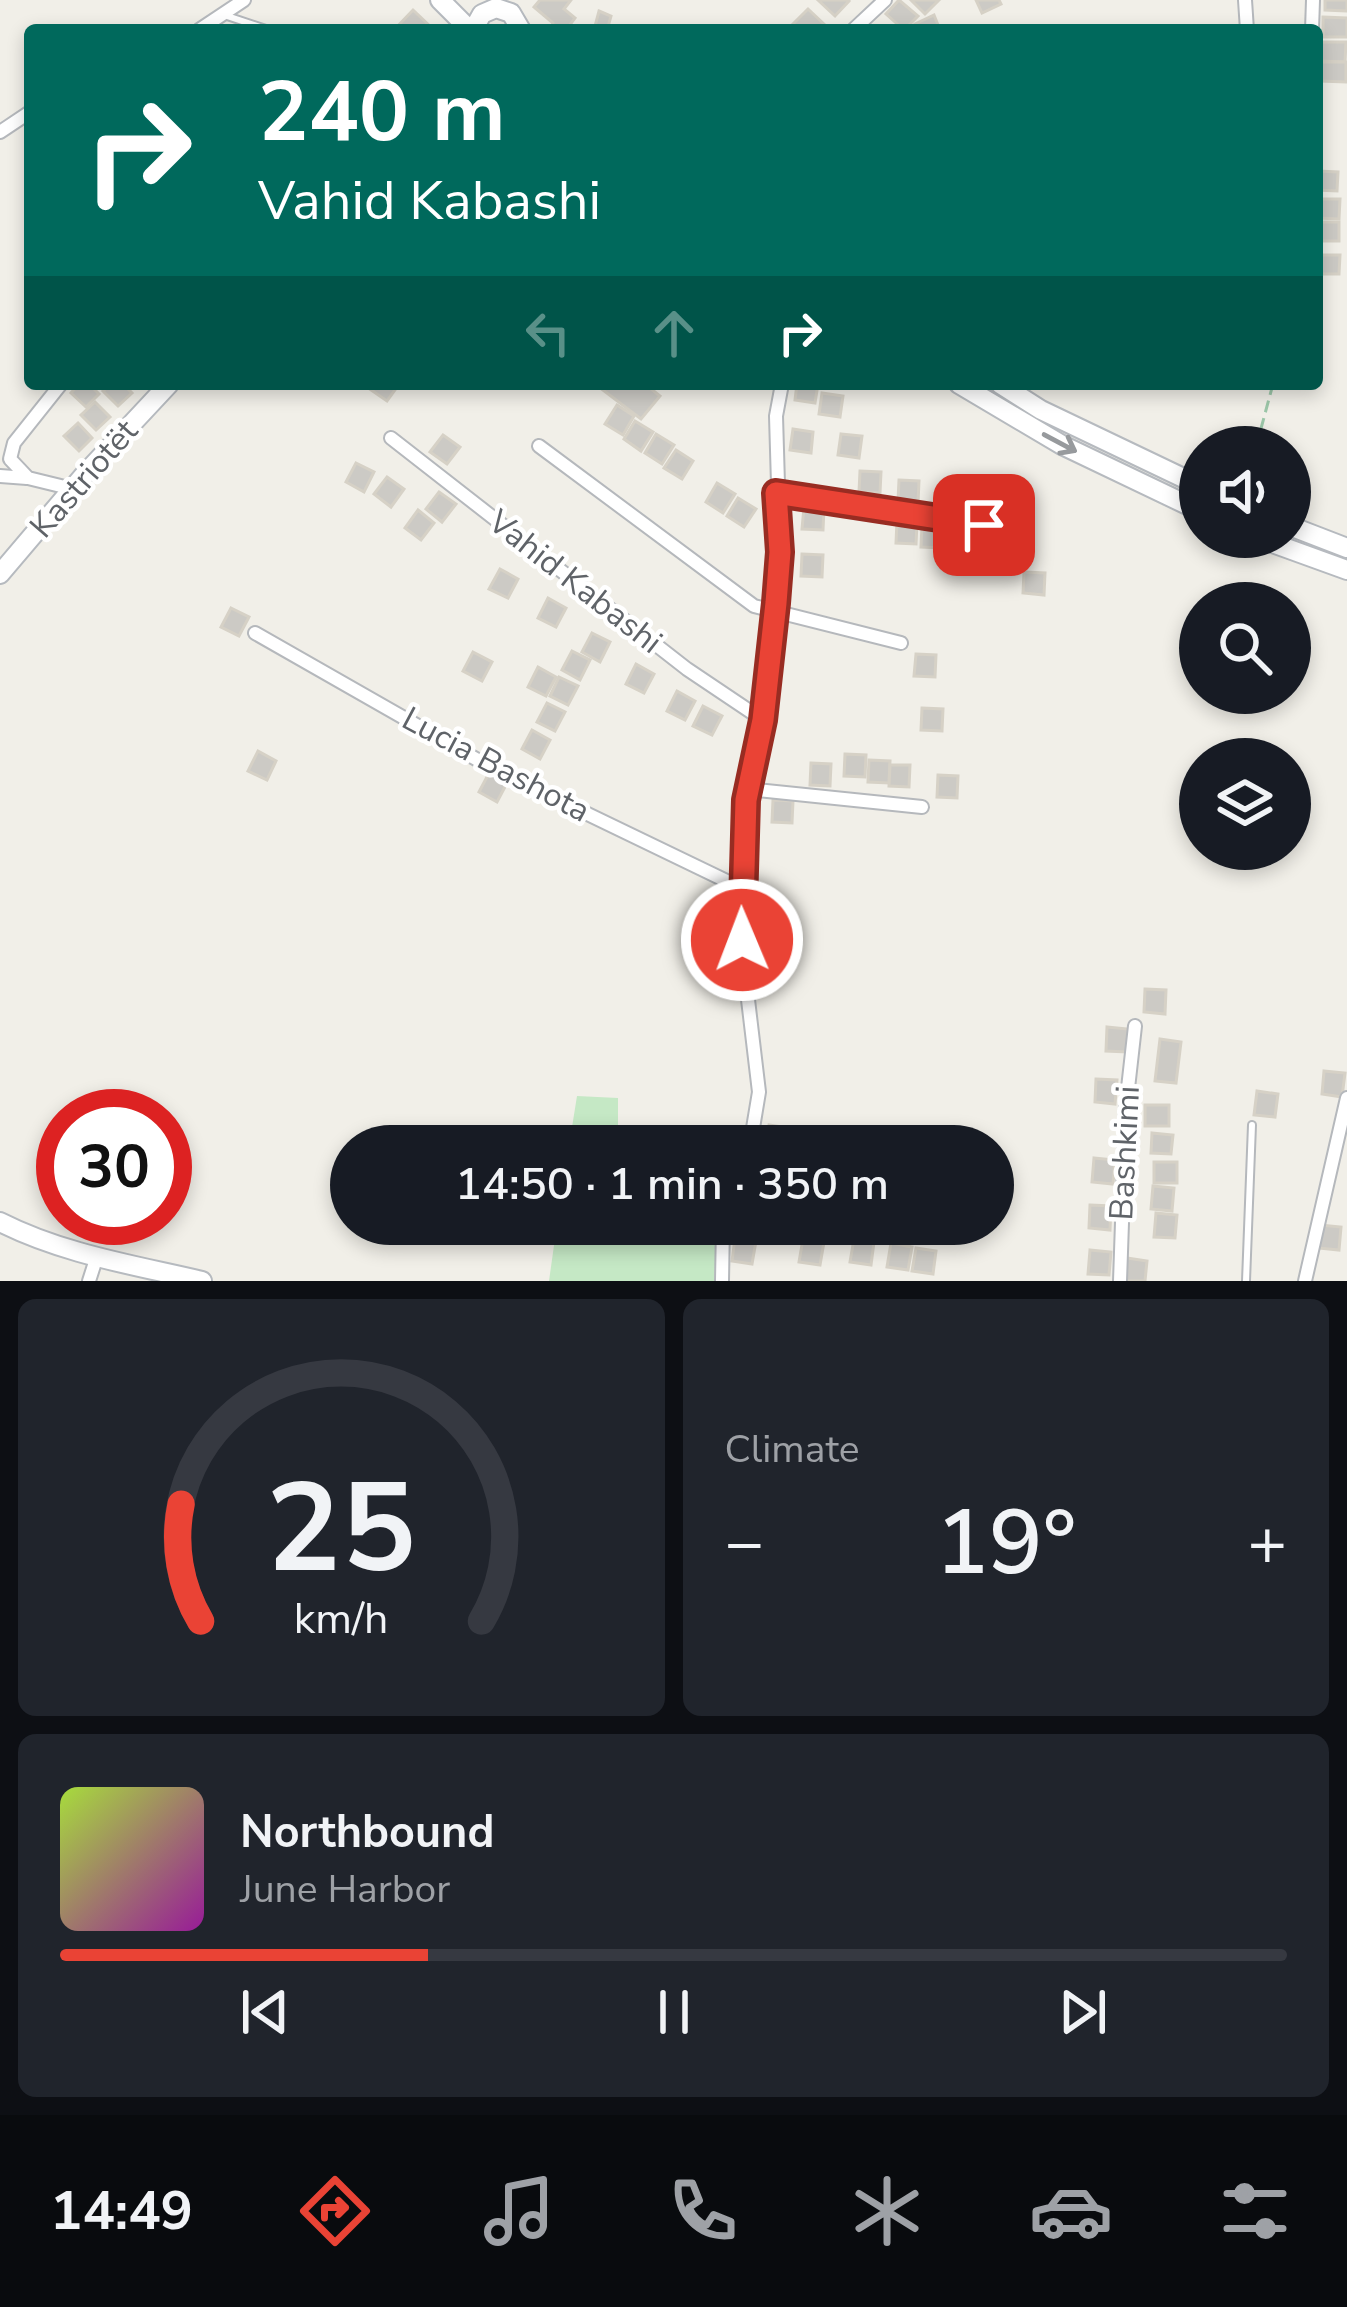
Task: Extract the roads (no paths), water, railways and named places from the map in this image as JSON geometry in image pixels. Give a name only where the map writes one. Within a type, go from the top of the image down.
[{"type":"main road","points":[[440,0],[466,24]]},
{"type":"main road","points":[[483,5],[518,14]]},
{"type":"main road","name":"Kastriotët","points":[[0,574],[164,390]]},
{"type":"main road","points":[[969,390],[1062,446],[1179,501]]},
{"type":"main road","points":[[1009,390],[1179,476]]},
{"type":"main road","points":[[1311,534],[1347,548]]},
{"type":"main road","points":[[1311,557],[1347,570]]},
{"type":"main road","points":[[0,1222],[35,1240],[202,1281]]},
{"type":"street","points":[[208,24],[244,0]]},
{"type":"street","points":[[859,24],[885,0]]},
{"type":"street","points":[[28,478],[10,459],[14,442],[56,390]]},
{"type":"street","points":[[753,1125],[759,1092],[744,966],[741,888],[748,789],[763,720],[780,552],[776,416],[781,390]]},
{"type":"street","name":"Vahid Kabashi","points":[[391,438],[687,669],[763,720]]},
{"type":"street","points":[[539,446],[754,606],[901,643]]},
{"type":"street","points":[[0,476],[73,489]]},
{"type":"street","points":[[776,493],[984,525]]},
{"type":"street","name":"Lucia Bashota","points":[[255,633],[490,766],[741,888]]},
{"type":"street","points":[[748,789],[922,807]]},
{"type":"street","name":"Bashkimi","points":[[1120,1281],[1126,1106],[1136,1026]]},
{"type":"street","points":[[1306,1281],[1347,1098]]},
{"type":"street","points":[[720,1245],[722,1281]]},
{"type":"street","points":[[89,1281],[97,1256]]},
{"type":"lane","points":[[222,15],[250,24]]},
{"type":"lane","points":[[1246,1281],[1252,1125]]}]
